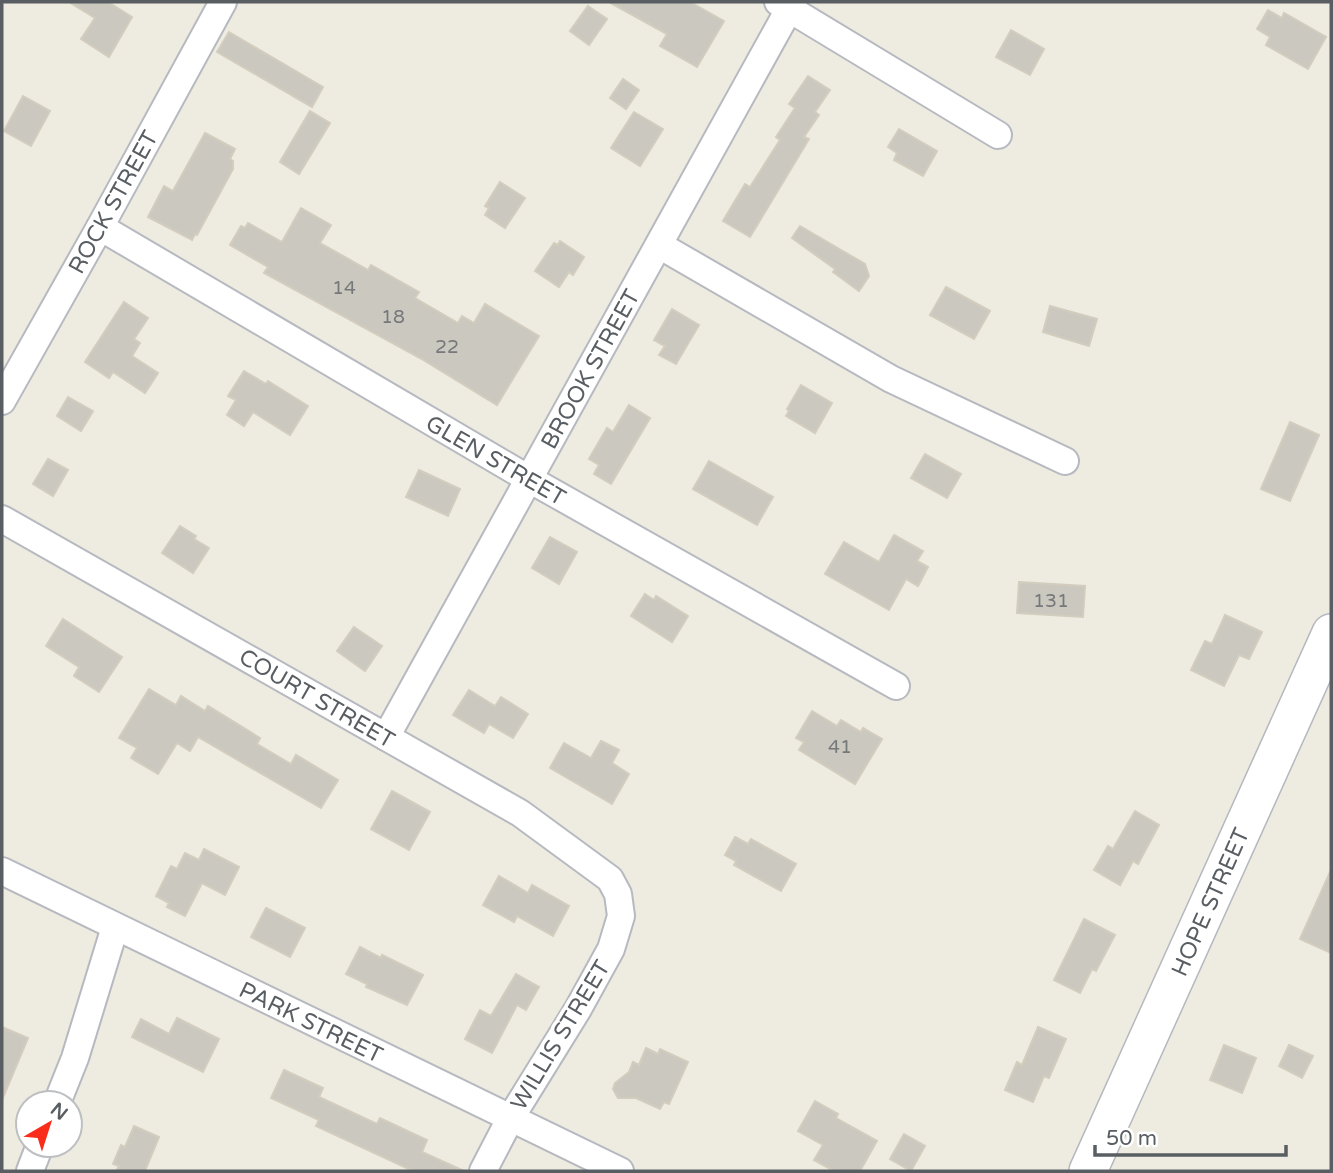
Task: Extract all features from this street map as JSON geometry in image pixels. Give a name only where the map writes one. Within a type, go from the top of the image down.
[{"type":"main road","name":"HOPE STREET","points":[[1088,1171],[1331,633]]},
{"type":"street","name":"ROCK STREET","points":[[2,401],[100,227],[221,2]]},
{"type":"street","points":[[787,4],[998,135]]},
{"type":"street","name":"BROOK STREET","points":[[386,737],[659,245],[787,4]]},
{"type":"street","name":"GLEN STREET","points":[[100,227],[528,479],[896,686]]},
{"type":"street","points":[[659,245],[891,379],[1065,461]]},
{"type":"street","name":"COURT STREET","points":[[2,519],[520,813],[610,879],[618,894]]},
{"type":"street","name":"PARK STREET","points":[[2,871],[620,1171]]},
{"type":"street","name":"WILLIS STREET","points":[[483,1171],[510,1119],[579,1009],[611,949],[621,916],[618,894]]},
{"type":"street","points":[[63,1089],[75,1058],[115,927]]},
{"type":"building","points":[[69,2],[108,2],[132,17],[109,57],[81,39],[95,18]]},
{"type":"building","points":[[609,2],[690,2],[724,21],[697,67],[660,46],[667,34]]},
{"type":"building","points":[[588,6],[607,19],[589,45],[570,31]]},
{"type":"building","points":[[1268,10],[1282,18],[1284,13],[1326,37],[1308,69],[1266,45],[1270,37],[1257,29]]},
{"type":"building","points":[[1011,30],[1044,49],[1030,75],[996,57]]},
{"type":"building","points":[[229,32],[323,87],[312,107],[217,52]]},
{"type":"building","points":[[808,76],[830,90],[815,112],[819,115],[804,137],[809,139],[750,237],[723,221],[745,184],[750,187],[780,140],[776,137],[795,108],[789,104]]},
{"type":"building","points":[[623,79],[639,90],[626,109],[610,98]]},
{"type":"building","points":[[23,96],[50,111],[31,146],[4,131]]},
{"type":"building","points":[[310,111],[330,123],[299,174],[280,162]]},
{"type":"building","points":[[634,112],[663,129],[640,166],[611,148]]},
{"type":"building","points":[[899,129],[937,151],[923,176],[894,160],[897,153],[888,147]]},
{"type":"building","points":[[205,133],[235,149],[230,159],[233,161],[233,169],[192,240],[148,217],[164,186],[173,191]]},
{"type":"building","points":[[500,182],[525,198],[505,228],[485,215],[489,208],[485,206]]},
{"type":"building","points":[[301,208],[331,225],[320,243],[368,270],[371,265],[419,292],[415,298],[458,323],[462,316],[474,323],[485,304],[539,336],[497,405],[420,358],[264,273],[268,267],[230,245],[241,226],[245,228],[248,223],[282,242]]},
{"type":"building","points":[[800,226],[865,264],[869,276],[859,291],[833,272],[835,269],[792,238]]},
{"type":"building","points":[[560,241],[584,257],[573,275],[569,272],[559,287],[535,271],[554,243],[558,245]]},
{"type":"building","points":[[946,287],[990,311],[974,339],[930,315]]},
{"type":"building","points":[[124,302],[148,318],[134,339],[140,343],[132,356],[158,373],[145,393],[113,372],[109,378],[85,362]]},
{"type":"building","points":[[1050,306],[1097,319],[1089,346],[1043,332]]},
{"type":"building","points":[[672,309],[699,325],[676,364],[659,355],[665,346],[654,340]]},
{"type":"building","points":[[244,371],[266,384],[268,381],[308,406],[290,435],[253,412],[244,426],[227,415],[236,400],[228,396]]},
{"type":"building","points":[[801,385],[832,403],[815,433],[786,416],[789,411],[787,409]]},
{"type":"building","points":[[68,397],[93,411],[81,431],[57,416]]},
{"type":"building","points":[[629,405],[650,418],[611,484],[594,474],[599,465],[589,459],[607,428],[613,432]]},
{"type":"building","points":[[1290,422],[1319,435],[1290,501],[1261,489]]},
{"type":"building","points":[[925,454],[961,474],[947,498],[911,478]]},
{"type":"building","points":[[48,459],[68,470],[53,496],[33,484]]},
{"type":"building","points":[[709,461],[773,497],[757,525],[693,489]]},
{"type":"building","points":[[419,470],[460,489],[448,516],[406,497]]},
{"type":"building","points":[[180,526],[209,548],[193,573],[162,553]]},
{"type":"building","points":[[894,535],[923,551],[917,561],[928,567],[918,586],[906,579],[889,610],[825,574],[844,542],[879,562]]},
{"type":"building","points":[[550,537],[577,552],[559,584],[532,568]]},
{"type":"building","points":[[1019,582],[1085,586],[1083,617],[1017,613]]},
{"type":"building","points":[[645,594],[654,600],[656,596],[688,616],[672,642],[631,616]]},
{"type":"building","points":[[1225,615],[1262,632],[1249,659],[1239,655],[1224,686],[1191,670],[1205,641],[1212,644]]},
{"type":"building","points":[[63,619],[122,657],[99,692],[74,676],[79,667],[46,646]]},
{"type":"building","points":[[354,627],[382,646],[365,671],[337,651]]},
{"type":"building","points":[[149,689],[176,705],[181,696],[205,711],[208,706],[260,738],[257,744],[291,764],[296,755],[338,780],[321,808],[198,737],[190,751],[177,743],[158,774],[131,758],[137,748],[119,738]]},
{"type":"building","points":[[469,690],[495,706],[501,697],[528,714],[513,738],[489,724],[484,733],[453,715]]},
{"type":"building","points":[[812,711],[837,726],[841,720],[861,732],[863,728],[882,739],[855,784],[799,750],[804,742],[796,738]]},
{"type":"building","points":[[601,741],[619,750],[612,763],[629,774],[612,804],[550,768],[564,743],[591,758]]},
{"type":"building","points":[[392,791],[430,812],[409,850],[371,829]]},
{"type":"building","points":[[1135,811],[1159,825],[1138,864],[1133,861],[1120,885],[1094,870],[1108,846],[1113,849]]},
{"type":"building","points":[[735,837],[748,844],[751,839],[796,864],[781,891],[734,865],[736,861],[725,855]]},
{"type":"building","points":[[204,849],[239,867],[225,895],[202,883],[185,916],[167,907],[169,903],[156,896],[171,866],[177,869],[185,853],[199,860]]},
{"type":"building","points":[[1331,870],[1331,953],[1300,939]]},
{"type":"building","points":[[499,876],[528,893],[532,885],[569,906],[553,936],[517,916],[514,922],[483,905]]},
{"type":"building","points":[[266,908],[305,928],[290,957],[251,937]]},
{"type":"building","points":[[1084,919],[1115,935],[1096,971],[1092,969],[1080,993],[1054,980]]},
{"type":"building","points":[[360,947],[423,975],[407,1005],[366,987],[367,984],[346,974]]},
{"type":"building","points":[[516,974],[539,987],[526,1010],[517,1005],[492,1053],[465,1039],[480,1010],[491,1016]]},
{"type":"building","points":[[177,1018],[219,1039],[203,1072],[132,1037],[141,1019],[169,1034]]},
{"type":"building","points":[[2,1027],[28,1038],[2,1100]]},
{"type":"building","points":[[1038,1027],[1066,1039],[1049,1078],[1044,1076],[1033,1102],[1005,1090],[1017,1062],[1022,1065]]},
{"type":"building","points":[[1224,1045],[1256,1058],[1242,1093],[1210,1080]]},
{"type":"building","points":[[1289,1045],[1313,1056],[1302,1078],[1279,1066]]},
{"type":"building","points":[[646,1048],[658,1054],[660,1049],[688,1062],[669,1104],[664,1102],[660,1109],[636,1098],[618,1098],[613,1089],[615,1083],[629,1072],[633,1062],[639,1065]]},
{"type":"building","points":[[284,1070],[323,1088],[319,1097],[377,1124],[380,1118],[427,1140],[422,1152],[464,1171],[413,1171],[316,1126],[319,1120],[271,1098]]},
{"type":"building","points":[[815,1101],[838,1114],[836,1118],[877,1141],[860,1171],[834,1171],[814,1160],[823,1145],[798,1131]]},
{"type":"building","points":[[134,1126],[159,1137],[145,1171],[116,1171],[119,1166],[113,1164],[121,1145],[125,1147]]},
{"type":"building","points":[[904,1134],[925,1146],[911,1171],[890,1159]]}]
